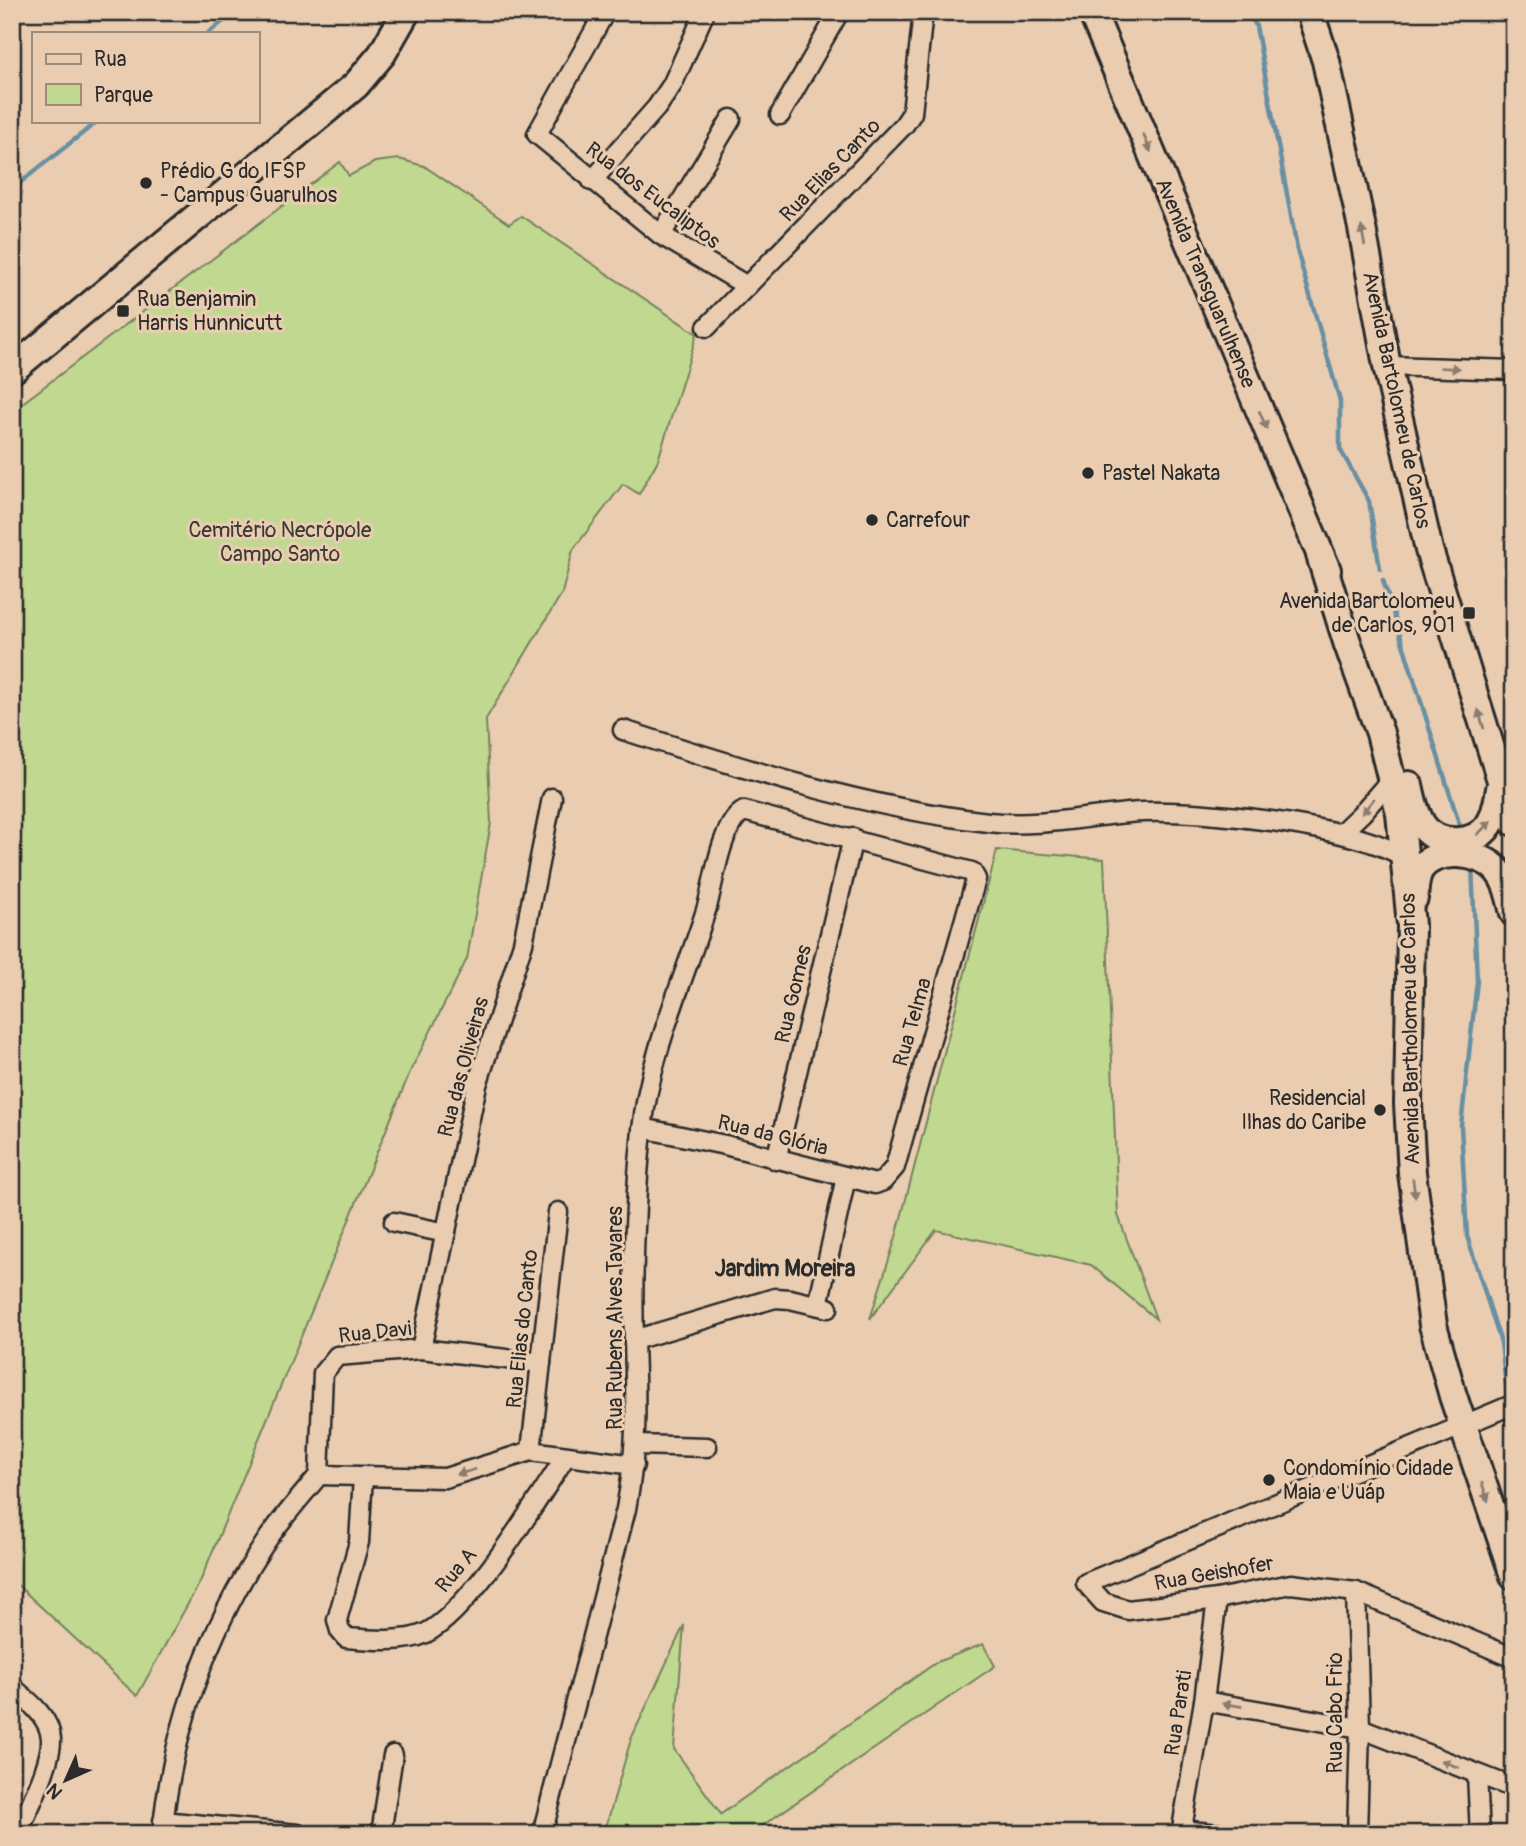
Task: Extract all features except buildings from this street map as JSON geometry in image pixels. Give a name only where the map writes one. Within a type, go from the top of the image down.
[{"type":"main road","points":[[12,370],[356,85],[382,54],[406,12]]},
{"type":"main road","name":"Avenida Transguarulhense","points":[[1092,12],[1320,555]]},
{"type":"main road","points":[[1103,12],[1126,92]]},
{"type":"main road","points":[[1303,12],[1326,61]]},
{"type":"main road","name":"Avenida Bartolomeu de Carlos","points":[[1310,12],[1326,61],[1387,366],[1429,550],[1501,784]]},
{"type":"main road","points":[[1320,555],[1383,695],[1422,824],[1441,839],[1463,842],[1473,838],[1491,823],[1501,784]]},
{"type":"main road","name":"Avenida Bartholomeu de Carlos","points":[[1320,555],[1393,777],[1405,858],[1411,925],[1408,1104],[1412,1173],[1433,1325],[1463,1427]]},
{"type":"main road","points":[[1501,784],[1514,822]]},
{"type":"main road","points":[[1411,925],[1420,870],[1431,858],[1442,855],[1475,857],[1497,870],[1507,884],[1514,913]]},
{"type":"main road","points":[[1463,1427],[1514,1576]]},
{"type":"street","name":"Rua dos Eucaliptos","points":[[606,12],[537,134],[661,235],[747,286]]},
{"type":"street","points":[[592,181],[657,107],[672,85],[705,12]]},
{"type":"street","points":[[780,115],[839,12]]},
{"type":"street","name":"Rua Elias Canto","points":[[707,327],[894,137],[908,119],[914,101],[923,12]]},
{"type":"street","points":[[661,235],[731,119]]},
{"type":"street","points":[[1387,366],[1514,370]]},
{"type":"street","points":[[623,730],[865,800],[989,822],[1030,825],[1141,812],[1188,812],[1341,832],[1391,848],[1405,858]]},
{"type":"street","points":[[1341,832],[1362,813],[1393,777]]},
{"type":"street","name":"Rua das Oliveiras","points":[[421,1349],[478,1085],[523,943],[552,798]]},
{"type":"street","name":"Rua Rubens Alves Tavares","points":[[542,1834],[626,1509],[634,1465],[636,1239],[642,1128],[656,1054],[707,906],[729,824],[744,811],[853,838]]},
{"type":"street","name":"Rua Telma","points":[[853,838],[969,870],[976,879],[890,1175]]},
{"type":"street","name":"Rua Gomes","points":[[776,1160],[853,838]]},
{"type":"street","name":"Rua da Glória","points":[[642,1128],[725,1145],[875,1184],[890,1175]]},
{"type":"street","points":[[634,1340],[775,1298],[823,1307],[846,1177]]},
{"type":"street","name":"Rua Elias do Canto","points":[[531,1451],[558,1212]]},
{"type":"street","points":[[394,1222],[446,1233]]},
{"type":"street","name":"Rua Davi","points":[[318,1475],[323,1373],[330,1360],[355,1353],[421,1349],[541,1363]]},
{"type":"street","points":[[1463,1427],[1514,1404]]},
{"type":"street","name":"Rua Geishofer","points":[[1463,1427],[1304,1485],[1086,1583],[1103,1602],[1128,1610],[1217,1599],[1291,1584],[1356,1592],[1514,1658]]},
{"type":"street","points":[[636,1444],[707,1447]]},
{"type":"street","points":[[293,1833],[163,1828],[183,1718],[230,1601],[267,1539],[318,1475],[444,1478],[531,1451],[634,1465]]},
{"type":"street","name":"Rua A","points":[[363,1477],[359,1542],[337,1620],[340,1631],[346,1638],[412,1638],[439,1625],[468,1595],[508,1542],[566,1456]]},
{"type":"street","name":"Rua Cabo Frio","points":[[1356,1592],[1360,1728],[1357,1834]]},
{"type":"street","name":"Rua Parati","points":[[1182,1832],[1204,1701],[1217,1599]]},
{"type":"street","points":[[12,1687],[44,1719],[51,1738],[48,1755],[18,1834]]},
{"type":"street","points":[[1204,1701],[1360,1728],[1477,1776],[1514,1788]]},
{"type":"street","points":[[381,1834],[393,1755]]},
{"type":"street","points":[[1477,1776],[1480,1834]]},
{"type":"street","points":[[1182,1832],[1219,1834]]},
{"type":"green space","name":"Cemitério Necrópole Campo Santo","points":[[399,159],[424,166],[509,224],[521,216],[697,334],[658,460],[639,494],[623,484],[573,550],[562,593],[486,719],[491,823],[467,959],[410,1072],[200,1582],[137,1696],[12,1580],[12,411],[340,162],[349,176],[375,162]]},
{"type":"green space","points":[[997,850],[1104,859],[1118,1215],[1156,1319],[1091,1265],[936,1230],[870,1319],[896,1237]]},
{"type":"green space","points":[[684,1625],[674,1749],[721,1814],[937,1662],[983,1644],[995,1666],[750,1834],[604,1834],[631,1739]]},
{"type":"waterway","points":[[209,32],[235,12]]},
{"type":"waterway","points":[[1249,12],[1256,26],[1298,254],[1340,401],[1340,449],[1369,501],[1380,569]]},
{"type":"waterway","points":[[12,189],[97,122]]},
{"type":"waterway","points":[[1383,580],[1462,833]]},
{"type":"waterway","points":[[1472,865],[1477,981],[1461,1126],[1467,1236],[1501,1343],[1508,1402]]},
{"type":"waterway","points":[[1509,1411],[1514,1441]]},
{"type":"place","name":"Prédio G do IFSP - Campus Guarulhos","points":[[146,183]]},
{"type":"place","name":"Rua Benjamin Harris Hunnicutt","points":[[123,311]]},
{"type":"place","name":"Pastel Nakata","points":[[1088,473]]},
{"type":"place","name":"Carrefour","points":[[872,520]]},
{"type":"place","name":"Avenida Bartolomeu de Carlos, 901","points":[[1469,613]]},
{"type":"place","name":"Residencial Ilhas do Caribe","points":[[1380,1110]]},
{"type":"place","name":"Condomínio Cidade Maia e Uuáp","points":[[1269,1480]]},
{"type":"district","name":"Jardim Moreira","points":[[785,1268]]}]
